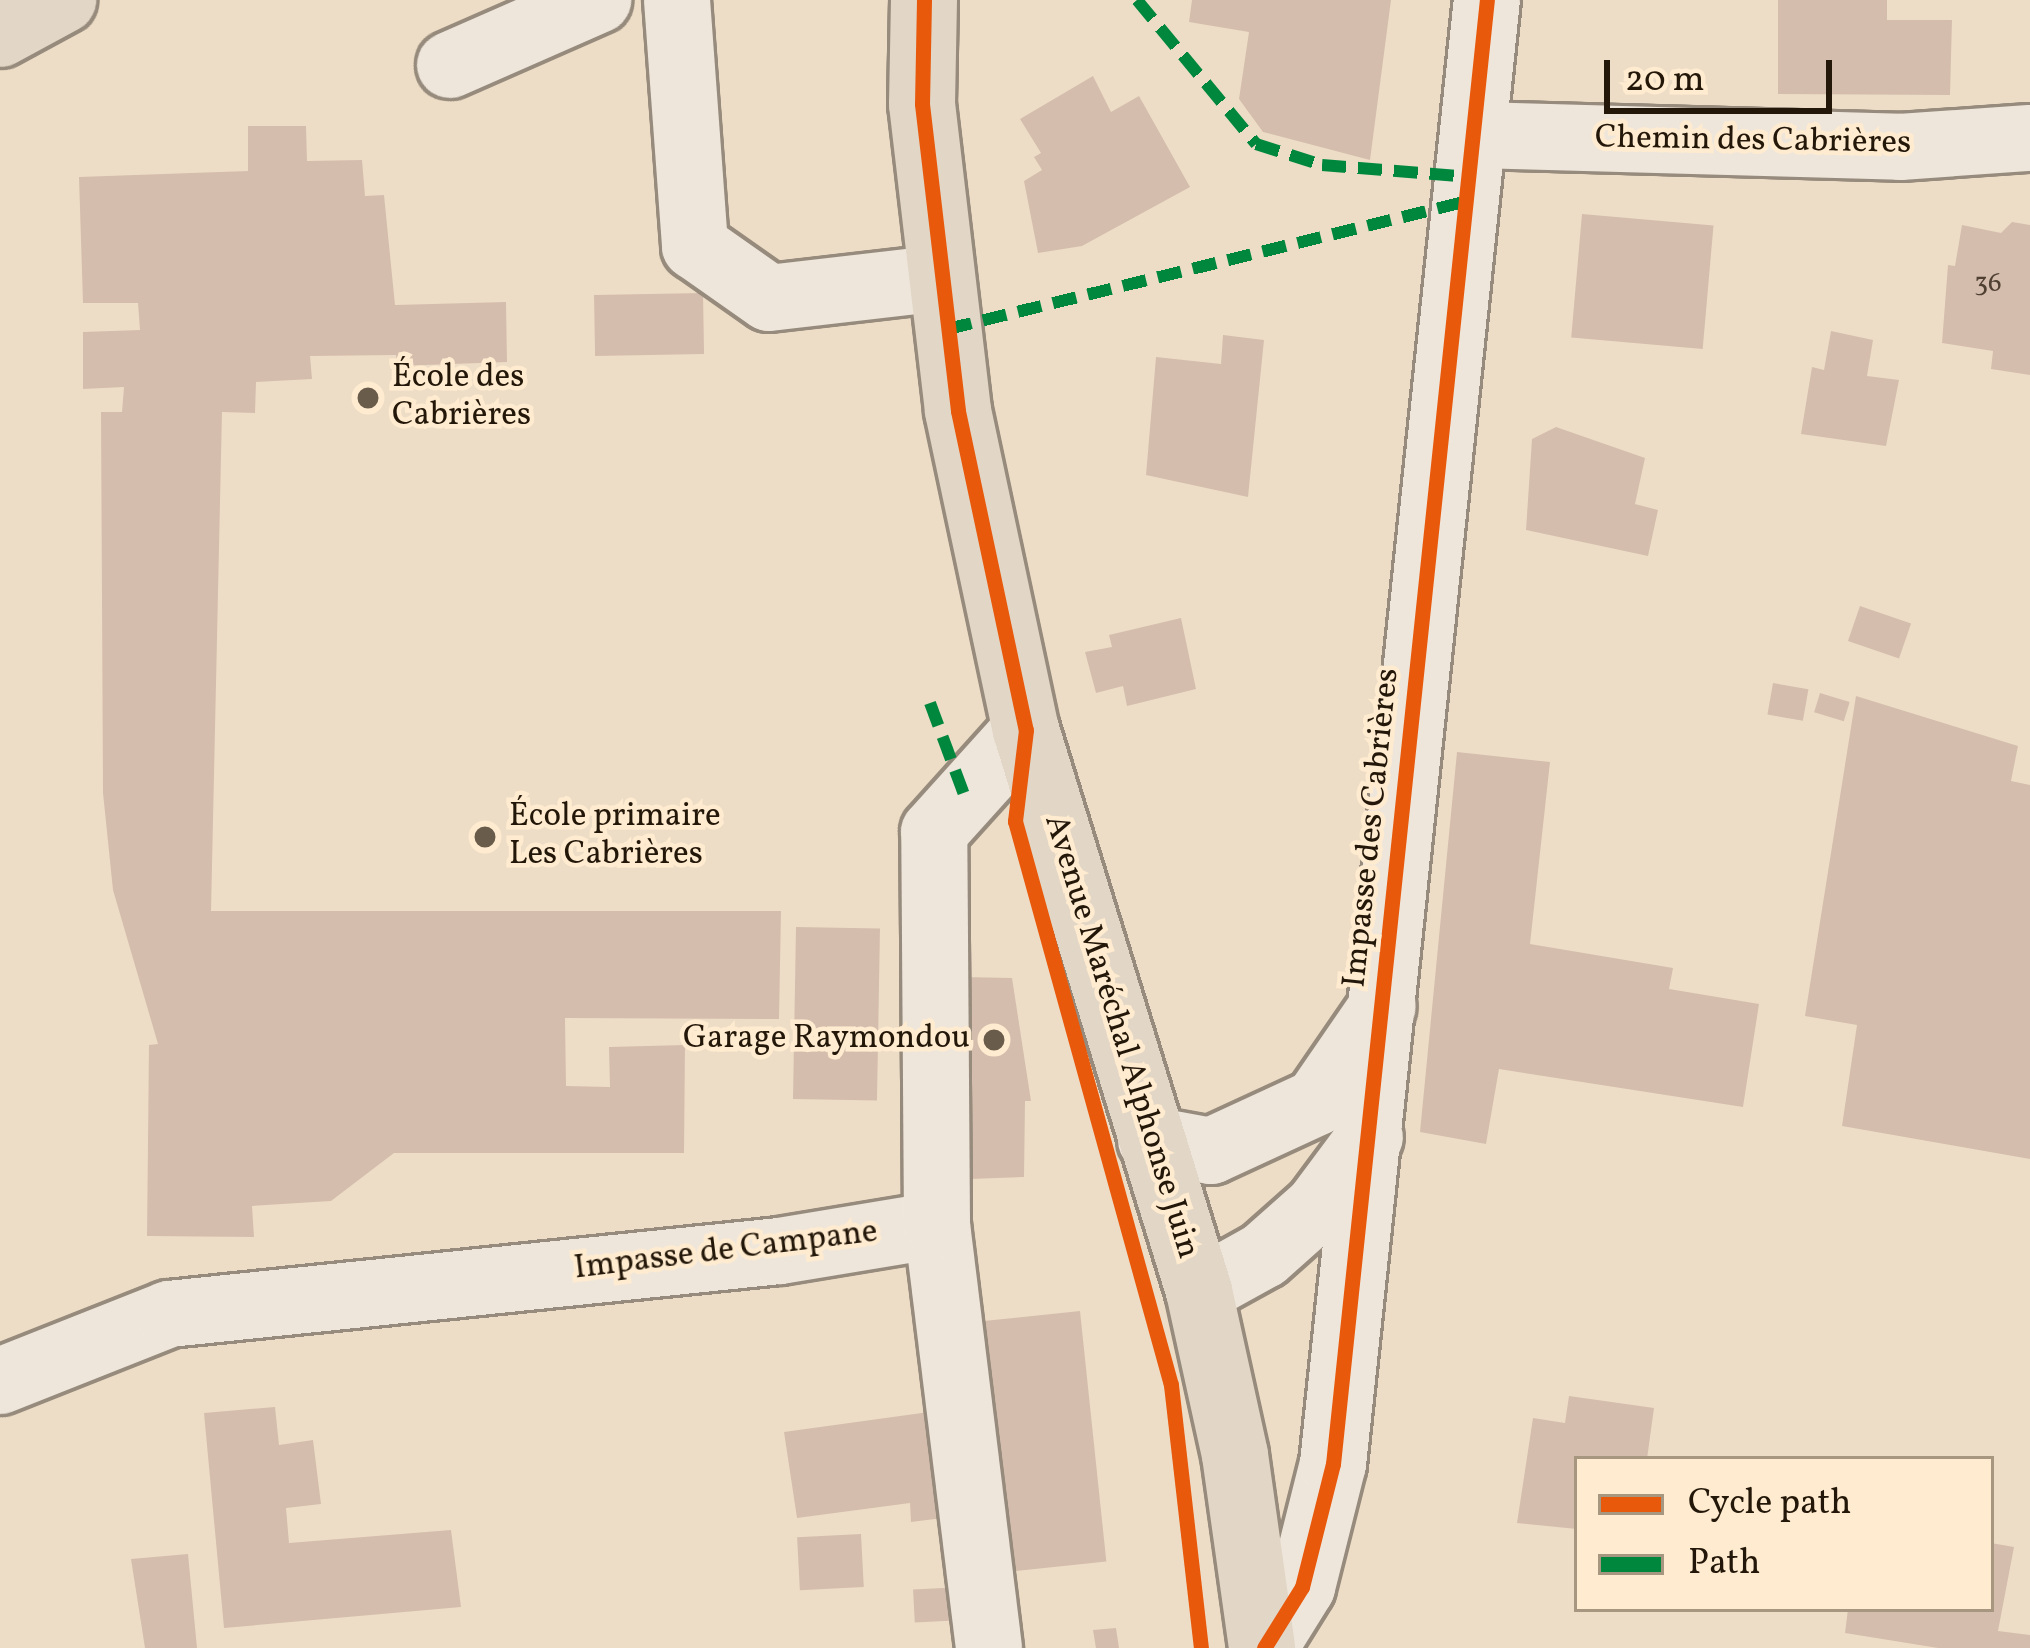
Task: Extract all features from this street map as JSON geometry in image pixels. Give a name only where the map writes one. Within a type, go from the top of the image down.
[{"type":"main road","points":[[0,34],[63,0]]},
{"type":"main road","name":"Avenue Maréchal Alphonse Juin","points":[[925,0],[922,104],[958,411],[1025,730],[1198,1291],[1234,1455],[1263,1648]]},
{"type":"street","points":[[450,64],[598,0]]},
{"type":"street","points":[[677,0],[695,246],[769,298],[942,278]]},
{"type":"street","name":"Impasse des Cabrières","points":[[1263,1648],[1302,1587],[1333,1464],[1372,1134],[1477,135],[1487,0]]},
{"type":"street","name":"Chemin des Cabrières","points":[[1477,135],[1900,147],[2030,138]]},
{"type":"street","points":[[989,1648],[937,1225],[934,832],[1025,730]]},
{"type":"street","name":"Impasse des Cabrières","points":[[1151,1140],[1211,1151],[1317,1102],[1385,1004]]},
{"type":"street","points":[[1198,1291],[1264,1255],[1318,1208],[1372,1134]]},
{"type":"street","name":"Impasse de Campane","points":[[0,1381],[169,1314],[780,1251],[937,1225]]},
{"type":"building","points":[[1192,0],[1391,0],[1370,160],[1263,132],[1239,99],[1249,32],[1189,22]]},
{"type":"building","points":[[1778,0],[1887,0],[1887,20],[1952,20],[1950,95],[1778,94]]},
{"type":"building","points":[[1093,76],[1111,112],[1139,96],[1190,187],[1082,246],[1038,253],[1024,181],[1042,170],[1034,157],[1041,153],[1020,119]]},
{"type":"building","points":[[248,126],[306,126],[307,161],[362,160],[365,196],[384,195],[395,305],[506,302],[507,362],[397,366],[396,355],[310,356],[312,379],[256,382],[255,413],[222,412],[211,911],[781,911],[779,1019],[565,1018],[566,1086],[610,1087],[609,1047],[685,1045],[684,1153],[394,1153],[331,1201],[252,1206],[254,1237],[147,1236],[149,1045],[158,1044],[113,890],[103,793],[101,412],[122,412],[124,387],[83,389],[83,332],[140,330],[138,303],[83,303],[79,177],[248,171]]},
{"type":"building","points":[[1582,214],[1713,226],[1703,349],[1571,338]]},
{"type":"building","points":[[2012,222],[2030,225],[2030,375],[1991,369],[1993,351],[1942,343],[1948,265],[1955,266],[1962,225],[2001,233]]},
{"type":"building","points":[[703,293],[704,354],[595,356],[594,295]]},
{"type":"building","points":[[1831,331],[1873,340],[1867,376],[1899,380],[1886,446],[1801,434],[1812,367],[1824,370]]},
{"type":"building","points":[[1223,335],[1264,340],[1248,497],[1146,475],[1156,357],[1221,364]]},
{"type":"building","points":[[1556,427],[1645,458],[1635,504],[1658,510],[1648,556],[1526,530],[1532,439]]},
{"type":"building","points":[[1860,606],[1911,624],[1899,659],[1848,641]]},
{"type":"building","points":[[1181,618],[1196,689],[1127,706],[1123,686],[1096,693],[1085,652],[1112,647],[1109,635]]},
{"type":"building","points":[[1773,683],[1808,689],[1803,721],[1767,715]]},
{"type":"building","points":[[1820,693],[1850,702],[1844,721],[1814,712]]},
{"type":"building","points":[[1856,696],[2018,746],[2011,781],[2030,785],[2030,1159],[1842,1126],[1857,1025],[1805,1016]]},
{"type":"building","points":[[1457,752],[1550,762],[1530,944],[1673,968],[1669,989],[1759,1004],[1743,1107],[1499,1069],[1486,1144],[1420,1132]]},
{"type":"building","points":[[796,927],[880,928],[877,1100],[793,1099]]},
{"type":"building","name":"Garage Raymondou","points":[[963,977],[1012,978],[1031,1101],[1025,1101],[1024,1177],[970,1179]]},
{"type":"building","points":[[1080,1311],[1106,1562],[1003,1572],[977,1322]]},
{"type":"building","points":[[1569,1396],[1654,1408],[1647,1456],[1574,1456],[1574,1529],[1517,1523],[1533,1418],[1565,1423]]},
{"type":"building","points":[[275,1407],[279,1445],[313,1440],[321,1504],[286,1508],[289,1543],[451,1530],[461,1607],[224,1628],[204,1413]]},
{"type":"building","points":[[929,1412],[951,1517],[911,1522],[910,1503],[797,1518],[784,1432]]},
{"type":"building","points":[[861,1534],[864,1587],[800,1590],[797,1537]]},
{"type":"building","points":[[1994,1544],[2014,1547],[1998,1631],[2030,1635],[2030,1648],[1938,1648],[1845,1633],[1848,1612],[1994,1612]]},
{"type":"building","points":[[188,1554],[197,1648],[145,1648],[131,1559]]},
{"type":"building","points":[[963,1587],[965,1620],[915,1623],[913,1590]]},
{"type":"building","points":[[1116,1628],[1119,1648],[1096,1648],[1093,1630]]},
{"type":"marked path","points":[[1137,0],[1256,144],[1322,165],[1471,177]]},
{"type":"marked path","points":[[948,329],[1468,201]]},
{"type":"marked path","points":[[930,703],[965,797]]},
{"type":"cycle path","points":[[924,0],[922,104],[958,411],[1026,730],[1015,821],[1171,1385],[1201,1648]]},
{"type":"cycle path","points":[[1264,1648],[1302,1587],[1333,1464],[1487,0]]},
{"type":"place","name":"École des Cabrières","points":[[368,398]]},
{"type":"place","name":"École primaire Les Cabrières","points":[[485,837]]},
{"type":"place","name":"Garage Raymondou","points":[[994,1040]]}]
